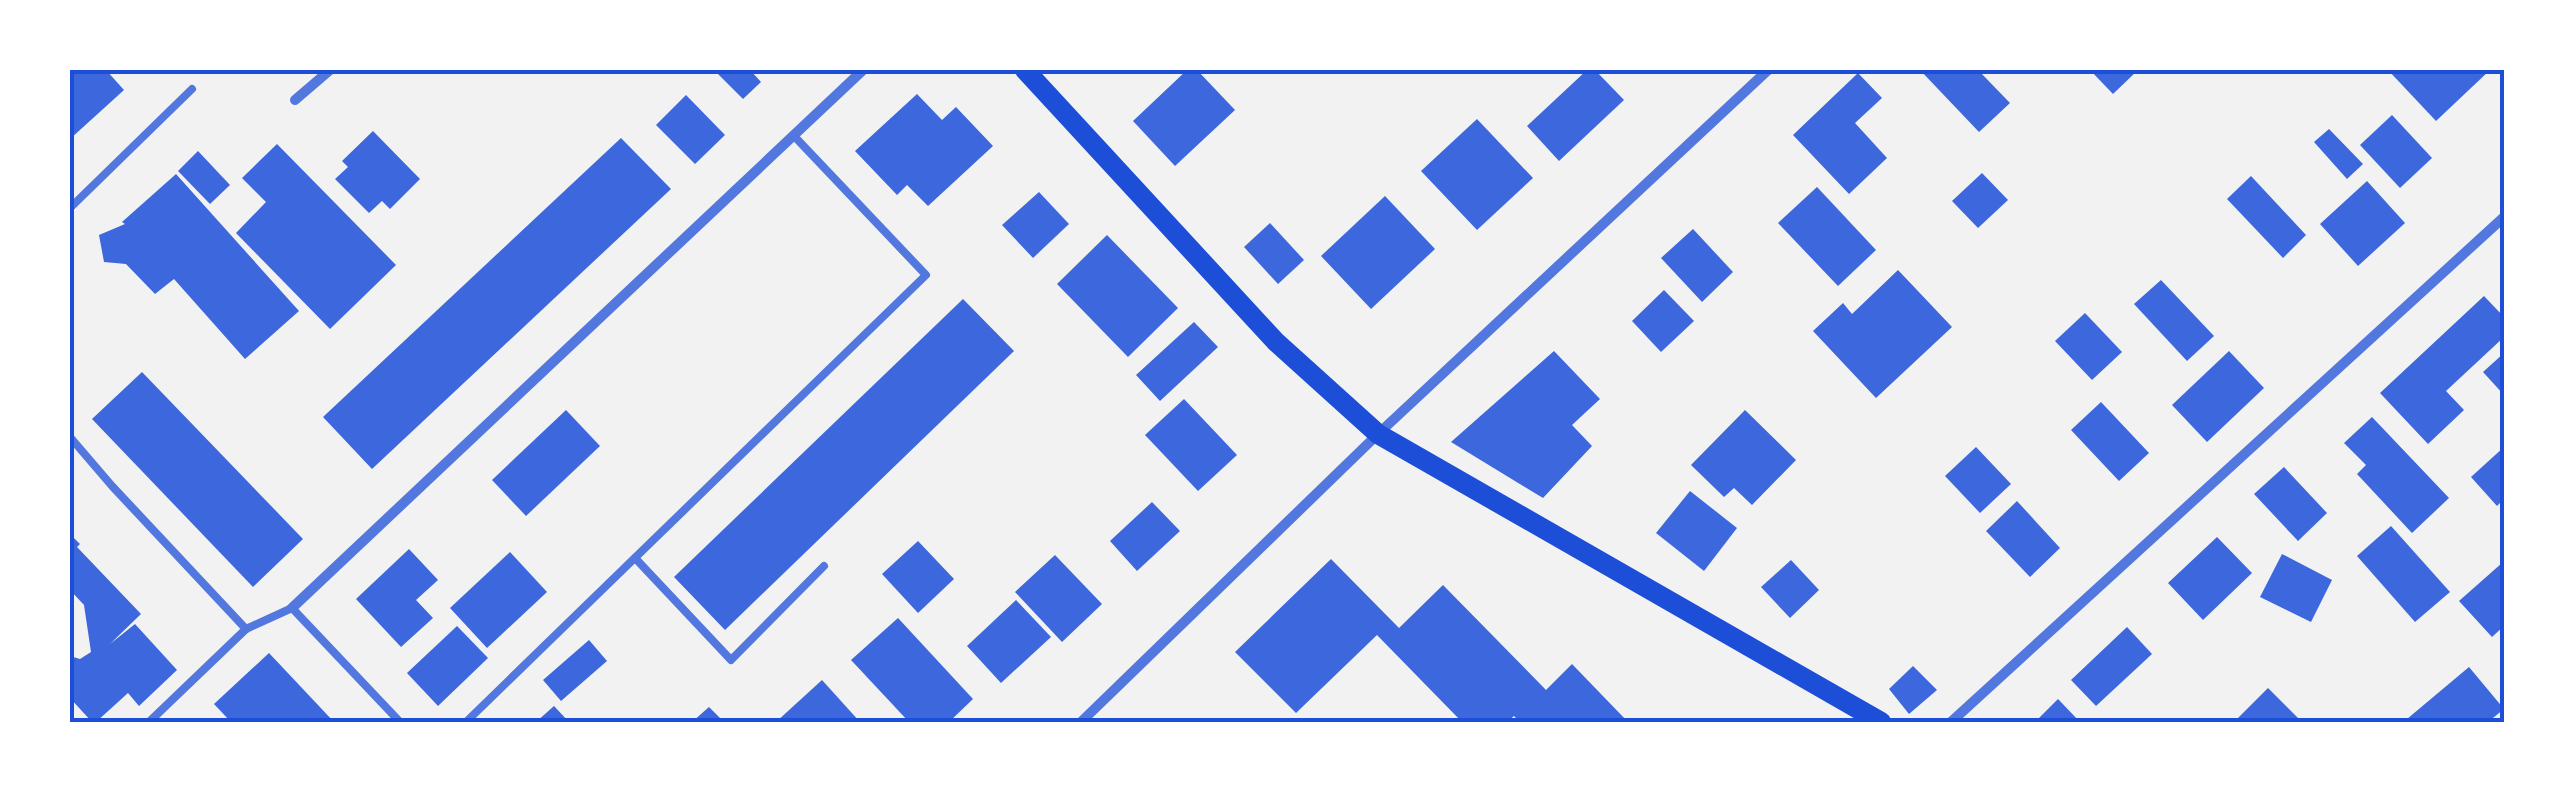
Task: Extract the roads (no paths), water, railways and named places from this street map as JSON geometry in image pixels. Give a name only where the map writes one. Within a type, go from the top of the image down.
[{"type":"main road","points":[[1024,70],[1276,342],[1378,434],[1881,722]]},
{"type":"street","points":[[295,100],[330,70]]},
{"type":"street","points":[[292,608],[863,70]]},
{"type":"street","points":[[1081,722],[1378,434],[1768,70]]},
{"type":"street","points":[[1950,722],[2504,217]]},
{"type":"lane","points":[[70,208],[192,89]]},
{"type":"lane","points":[[466,722],[926,275],[795,137]]},
{"type":"lane","points":[[70,437],[246,628]]},
{"type":"lane","points":[[635,558],[731,660],[824,566]]},
{"type":"lane","points":[[149,722],[246,628],[292,608],[400,722]]}]
